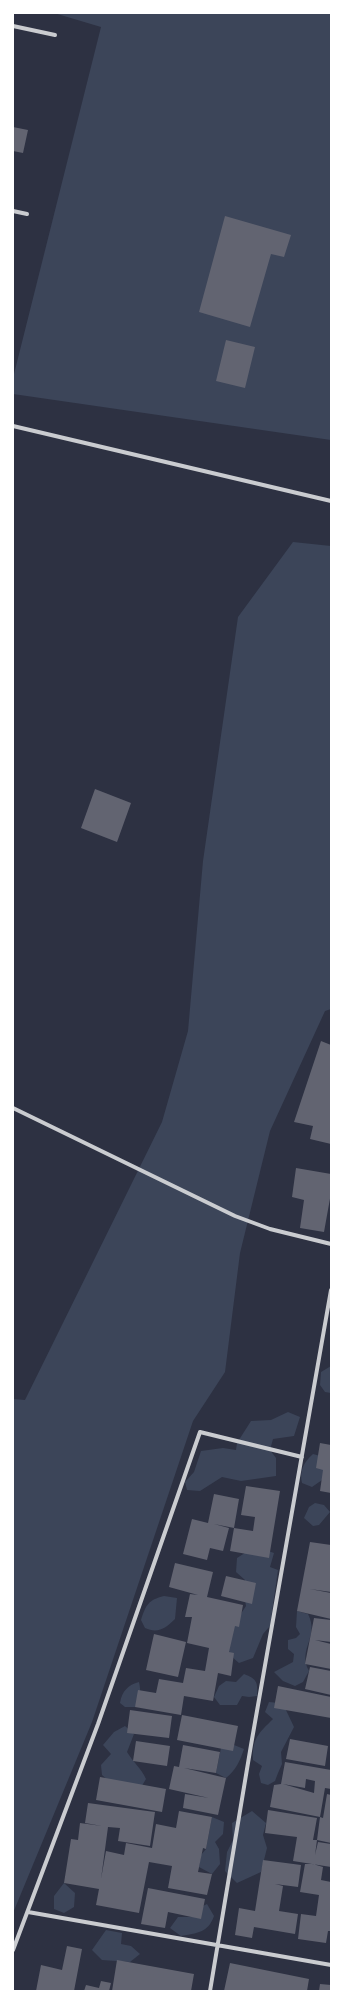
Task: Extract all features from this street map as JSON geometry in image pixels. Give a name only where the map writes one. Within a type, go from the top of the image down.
[{"type":"street","points":[[13,26],[55,35]]},
{"type":"street","points":[[13,211],[27,214]]},
{"type":"street","points":[[13,426],[331,500]]},
{"type":"street","points":[[13,1108],[235,1216],[270,1229],[331,1244]]},
{"type":"street","points":[[210,1991],[331,1290]]},
{"type":"street","points":[[13,1950],[100,1716],[200,1432],[302,1457]]},
{"type":"street","points":[[28,1912],[331,1965]]},
{"type":"shaded area","points":[[54,13],[331,13],[331,440],[13,394],[13,378],[101,27]]},
{"type":"shaded area","points":[[293,542],[331,546],[331,1009],[325,1011],[270,1131],[240,1253],[225,1372],[193,1421],[92,1722],[13,1913],[13,1399],[25,1400],[162,1122],[188,1031],[203,861],[238,617]]},
{"type":"shaded area","points":[[331,1366],[331,1393],[325,1392],[320,1385],[321,1372]]},
{"type":"shaded area","points":[[288,1412],[300,1417],[294,1436],[273,1439],[270,1450],[276,1458],[276,1476],[241,1481],[222,1477],[200,1491],[187,1490],[185,1482],[194,1472],[201,1451],[223,1448],[236,1450],[237,1443],[251,1421],[271,1420]]},
{"type":"shaded area","points":[[313,1454],[324,1457],[328,1470],[322,1480],[312,1487],[302,1483],[301,1475],[307,1460]]},
{"type":"shaded area","points":[[315,1503],[324,1505],[330,1512],[319,1525],[313,1526],[304,1518],[309,1507]]},
{"type":"shaded area","points":[[263,1549],[274,1553],[270,1567],[278,1570],[270,1626],[263,1634],[253,1658],[239,1663],[228,1649],[229,1635],[246,1606],[243,1587],[245,1580],[236,1572],[237,1558],[248,1551]]},
{"type":"shaded area","points":[[164,1596],[177,1598],[175,1619],[162,1629],[150,1630],[145,1628],[141,1620],[144,1610],[151,1601]]},
{"type":"shaded area","points":[[297,1611],[308,1614],[312,1630],[305,1656],[309,1671],[303,1682],[295,1686],[283,1681],[274,1672],[293,1662],[294,1654],[288,1649],[288,1640],[296,1638],[300,1634],[296,1627]]},
{"type":"shaded area","points":[[244,1674],[254,1679],[256,1682],[257,1696],[242,1696],[237,1705],[220,1705],[214,1697],[219,1686],[226,1681],[236,1682]]},
{"type":"shaded area","points":[[139,1682],[140,1695],[137,1704],[135,1707],[125,1707],[120,1703],[124,1692],[132,1685]]},
{"type":"shaded area","points":[[269,1702],[279,1703],[285,1708],[294,1727],[281,1752],[282,1764],[275,1781],[268,1785],[261,1783],[259,1774],[262,1766],[253,1760],[253,1752],[257,1736],[273,1719],[265,1712]]},
{"type":"shaded area","points":[[125,1726],[134,1734],[127,1752],[146,1779],[140,1789],[112,1784],[102,1775],[101,1765],[111,1754],[103,1745],[114,1732]]},
{"type":"shaded area","points":[[234,1745],[244,1749],[237,1765],[226,1778],[216,1773],[221,1748]]},
{"type":"shaded area","points":[[252,1811],[266,1823],[263,1835],[267,1848],[261,1872],[237,1883],[225,1871],[227,1852],[233,1840],[232,1823]]},
{"type":"shaded area","points":[[212,1817],[224,1822],[223,1834],[215,1842],[219,1849],[220,1864],[212,1874],[199,1867],[201,1855],[206,1849]]},
{"type":"shaded area","points":[[64,1883],[75,1893],[74,1907],[64,1913],[54,1909],[54,1896]]},
{"type":"shaded area","points":[[207,1904],[214,1916],[212,1922],[205,1929],[197,1933],[181,1936],[170,1928],[178,1917],[193,1917],[197,1909]]},
{"type":"shaded area","points":[[106,1930],[122,1933],[121,1944],[131,1946],[140,1954],[130,1962],[102,1960],[92,1950]]},
{"type":"building","points":[[13,127],[28,130],[23,153],[13,151]]},
{"type":"building","points":[[225,216],[291,235],[284,257],[271,254],[250,327],[199,312]]},
{"type":"building","points":[[226,340],[255,347],[245,388],[216,381]]},
{"type":"building","points":[[95,789],[131,803],[117,842],[81,828]]},
{"type":"building","points":[[321,1041],[331,1045],[331,1144],[310,1139],[313,1126],[294,1122]]},
{"type":"building","points":[[296,1168],[331,1174],[331,1193],[324,1232],[300,1228],[304,1200],[292,1197]]},
{"type":"building","points":[[320,1443],[331,1445],[331,1493],[320,1491],[323,1470],[316,1468]]},
{"type":"building","points":[[246,1486],[280,1491],[269,1558],[230,1551],[234,1528],[253,1531],[255,1517],[241,1515]]},
{"type":"building","points":[[214,1494],[239,1499],[234,1528],[214,1524],[229,1528],[223,1551],[210,1548],[207,1560],[183,1554],[192,1519],[208,1523]]},
{"type":"building","points":[[310,1542],[331,1545],[331,1592],[310,1589],[331,1593],[331,1619],[297,1611]]},
{"type":"building","points":[[175,1563],[213,1572],[207,1597],[243,1605],[239,1627],[235,1626],[229,1652],[234,1653],[231,1676],[218,1673],[213,1701],[184,1696],[181,1715],[135,1707],[138,1690],[156,1693],[159,1679],[183,1683],[186,1668],[205,1671],[209,1648],[187,1643],[192,1617],[185,1617],[190,1594],[198,1595],[169,1587]]},
{"type":"building","points":[[226,1576],[256,1583],[252,1604],[221,1596]]},
{"type":"building","points":[[314,1618],[331,1620],[331,1642],[315,1640],[331,1644],[331,1669],[305,1664]]},
{"type":"building","points":[[154,1634],[186,1642],[178,1677],[146,1670]]},
{"type":"building","points":[[310,1667],[331,1671],[331,1695],[305,1689]]},
{"type":"building","points":[[278,1686],[331,1697],[331,1718],[274,1708]]},
{"type":"building","points":[[130,1710],[172,1716],[169,1738],[127,1733]]},
{"type":"building","points":[[182,1715],[238,1726],[233,1751],[177,1740]]},
{"type":"building","points":[[290,1739],[328,1746],[325,1766],[286,1759]]},
{"type":"building","points":[[136,1741],[170,1746],[167,1766],[133,1761]]},
{"type":"building","points":[[183,1745],[220,1752],[216,1773],[184,1768],[226,1778],[218,1815],[183,1808],[185,1794],[209,1798],[169,1789],[174,1766],[179,1767]]},
{"type":"building","points":[[285,1762],[331,1770],[331,1789],[325,1788],[320,1817],[270,1807],[274,1785],[281,1784]],"holes":[[[306,1779],[315,1781],[314,1793],[283,1784],[305,1788]]]},
{"type":"building","points":[[100,1777],[166,1789],[162,1812],[96,1800]]},
{"type":"building","points":[[327,1794],[331,1795],[331,1843],[317,1840],[320,1817],[323,1818]]},
{"type":"building","points":[[88,1803],[155,1812],[150,1846],[118,1841],[120,1828],[108,1827],[101,1879],[106,1851],[124,1855],[126,1843],[152,1848],[156,1824],[176,1828],[179,1811],[212,1817],[206,1849],[203,1848],[198,1872],[212,1874],[207,1895],[168,1888],[172,1866],[149,1862],[139,1913],[96,1905],[99,1889],[64,1883],[71,1839],[78,1840],[80,1823],[102,1826],[85,1823]]},
{"type":"building","points":[[268,1810],[317,1818],[313,1840],[317,1840],[315,1855],[318,1842],[331,1844],[331,1867],[293,1861],[297,1837],[265,1833]]},
{"type":"building","points":[[263,1860],[301,1865],[298,1887],[275,1884],[283,1886],[279,1911],[298,1914],[295,1934],[254,1927],[252,1938],[235,1935],[239,1908],[255,1911]]},
{"type":"building","points":[[305,1864],[313,1864],[323,1867],[321,1880],[331,1882],[331,1931],[328,1931],[326,1943],[298,1939],[301,1914],[316,1916],[319,1895],[300,1892]]},
{"type":"building","points":[[148,1888],[205,1899],[201,1919],[168,1912],[165,1928],[141,1924]]},
{"type":"building","points":[[67,1946],[82,1949],[74,1991],[36,1991],[41,1965],[62,1970]]},
{"type":"building","points":[[117,1960],[194,1974],[191,1991],[112,1991]]},
{"type":"building","points":[[230,1963],[309,1979],[307,1991],[224,1991]]},
{"type":"building","points":[[101,1981],[111,1983],[109,1991],[84,1991],[86,1985],[99,1988]]},
{"type":"building","points":[[320,1984],[331,1985],[331,1991],[319,1991]]}]
